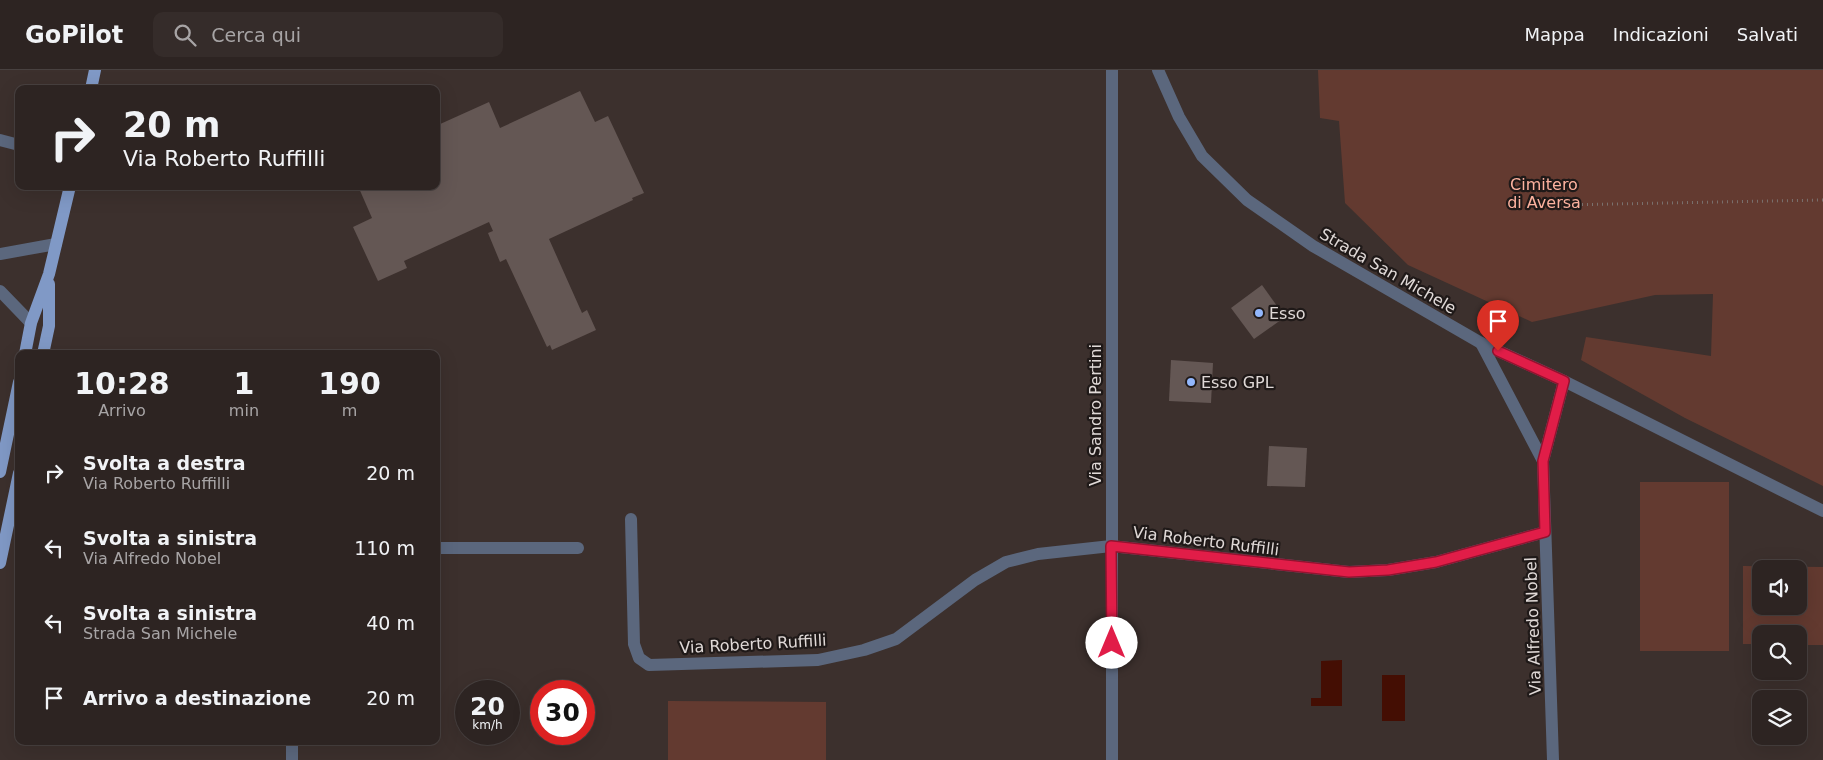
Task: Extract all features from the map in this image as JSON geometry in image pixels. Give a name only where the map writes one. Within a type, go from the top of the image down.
[{"type":"main road","points":[[92,85],[95,70]]},
{"type":"main road","points":[[26,350],[31,323],[50,274],[69,190]]},
{"type":"main road","points":[[44,350],[49,326],[50,274]]},
{"type":"main road","points":[[0,472],[15,401]]},
{"type":"main road","points":[[0,563],[15,492]]},
{"type":"street","name":"Via Sandro Pertini","points":[[1112,70],[1112,760]]},
{"type":"street","name":"Strada San Michele","points":[[1158,70],[1179,117],[1202,156],[1247,200],[1313,246],[1481,343],[1564,381],[1823,510]]},
{"type":"street","points":[[0,140],[15,144]]},
{"type":"street","points":[[0,254],[56,244]]},
{"type":"street","points":[[0,291],[31,323]]},
{"type":"street","name":"Via Alfredo Nobel","points":[[1481,343],[1543,461]]},
{"type":"street","name":"Via Alfredo Nobel","points":[[1553,760],[1543,461],[1564,381]]},
{"type":"street","name":"Via Roberto Ruffilli","points":[[632,519],[634,644],[639,658],[649,664],[818,660],[864,650],[896,639],[975,580],[1006,562],[1038,554],[1111,546],[1349,572],[1388,570],[1436,562],[1545,532]]},
{"type":"street","points":[[440,548],[578,548]]},
{"type":"street","points":[[292,745],[292,760]]},
{"type":"path","points":[[1562,204],[1823,200]]},
{"type":"green space","name":"Cimitero di Aversa","points":[[1318,70],[1823,70],[1823,486],[1685,418],[1581,360],[1586,337],[1711,356],[1713,294],[1655,295],[1532,322],[1408,265],[1345,203],[1339,121],[1320,118]]},
{"type":"green space","points":[[1640,482],[1729,482],[1729,651],[1640,651]]},
{"type":"green space","points":[[1743,566],[1752,566],[1752,615],[1807,615],[1807,567],[1823,567],[1823,645],[1807,645],[1807,625],[1752,625],[1752,644],[1743,644]]},
{"type":"green space","points":[[668,701],[826,702],[826,760],[668,760]]},
{"type":"shaded area","points":[[1342,660],[1342,706],[1311,706],[1311,698],[1321,698],[1321,661]]},
{"type":"shaded area","points":[[1382,675],[1405,675],[1405,721],[1382,721]]},
{"type":"building","points":[[580,91],[595,122],[608,116],[644,193],[632,198],[633,200],[549,239],[582,313],[587,310],[596,330],[552,350],[550,345],[547,347],[506,259],[500,262],[488,233],[493,231],[489,222],[404,261],[407,268],[378,281],[353,227],[372,218],[360,190],[440,190],[440,124],[489,102],[500,128]]},
{"type":"building","points":[[1262,285],[1285,317],[1254,339],[1231,308]]},
{"type":"building","points":[[1171,360],[1213,363],[1211,403],[1169,401]]},
{"type":"building","points":[[1269,446],[1307,448],[1305,487],[1267,486]]},
{"type":"place","name":"Esso","points":[[1259,313]]},
{"type":"place","name":"Esso GPL","points":[[1191,382]]},
{"type":"route","points":[[1112,643],[1111,546],[1349,572],[1388,570],[1436,562],[1545,532],[1543,461],[1564,381],[1498,351]]}]
